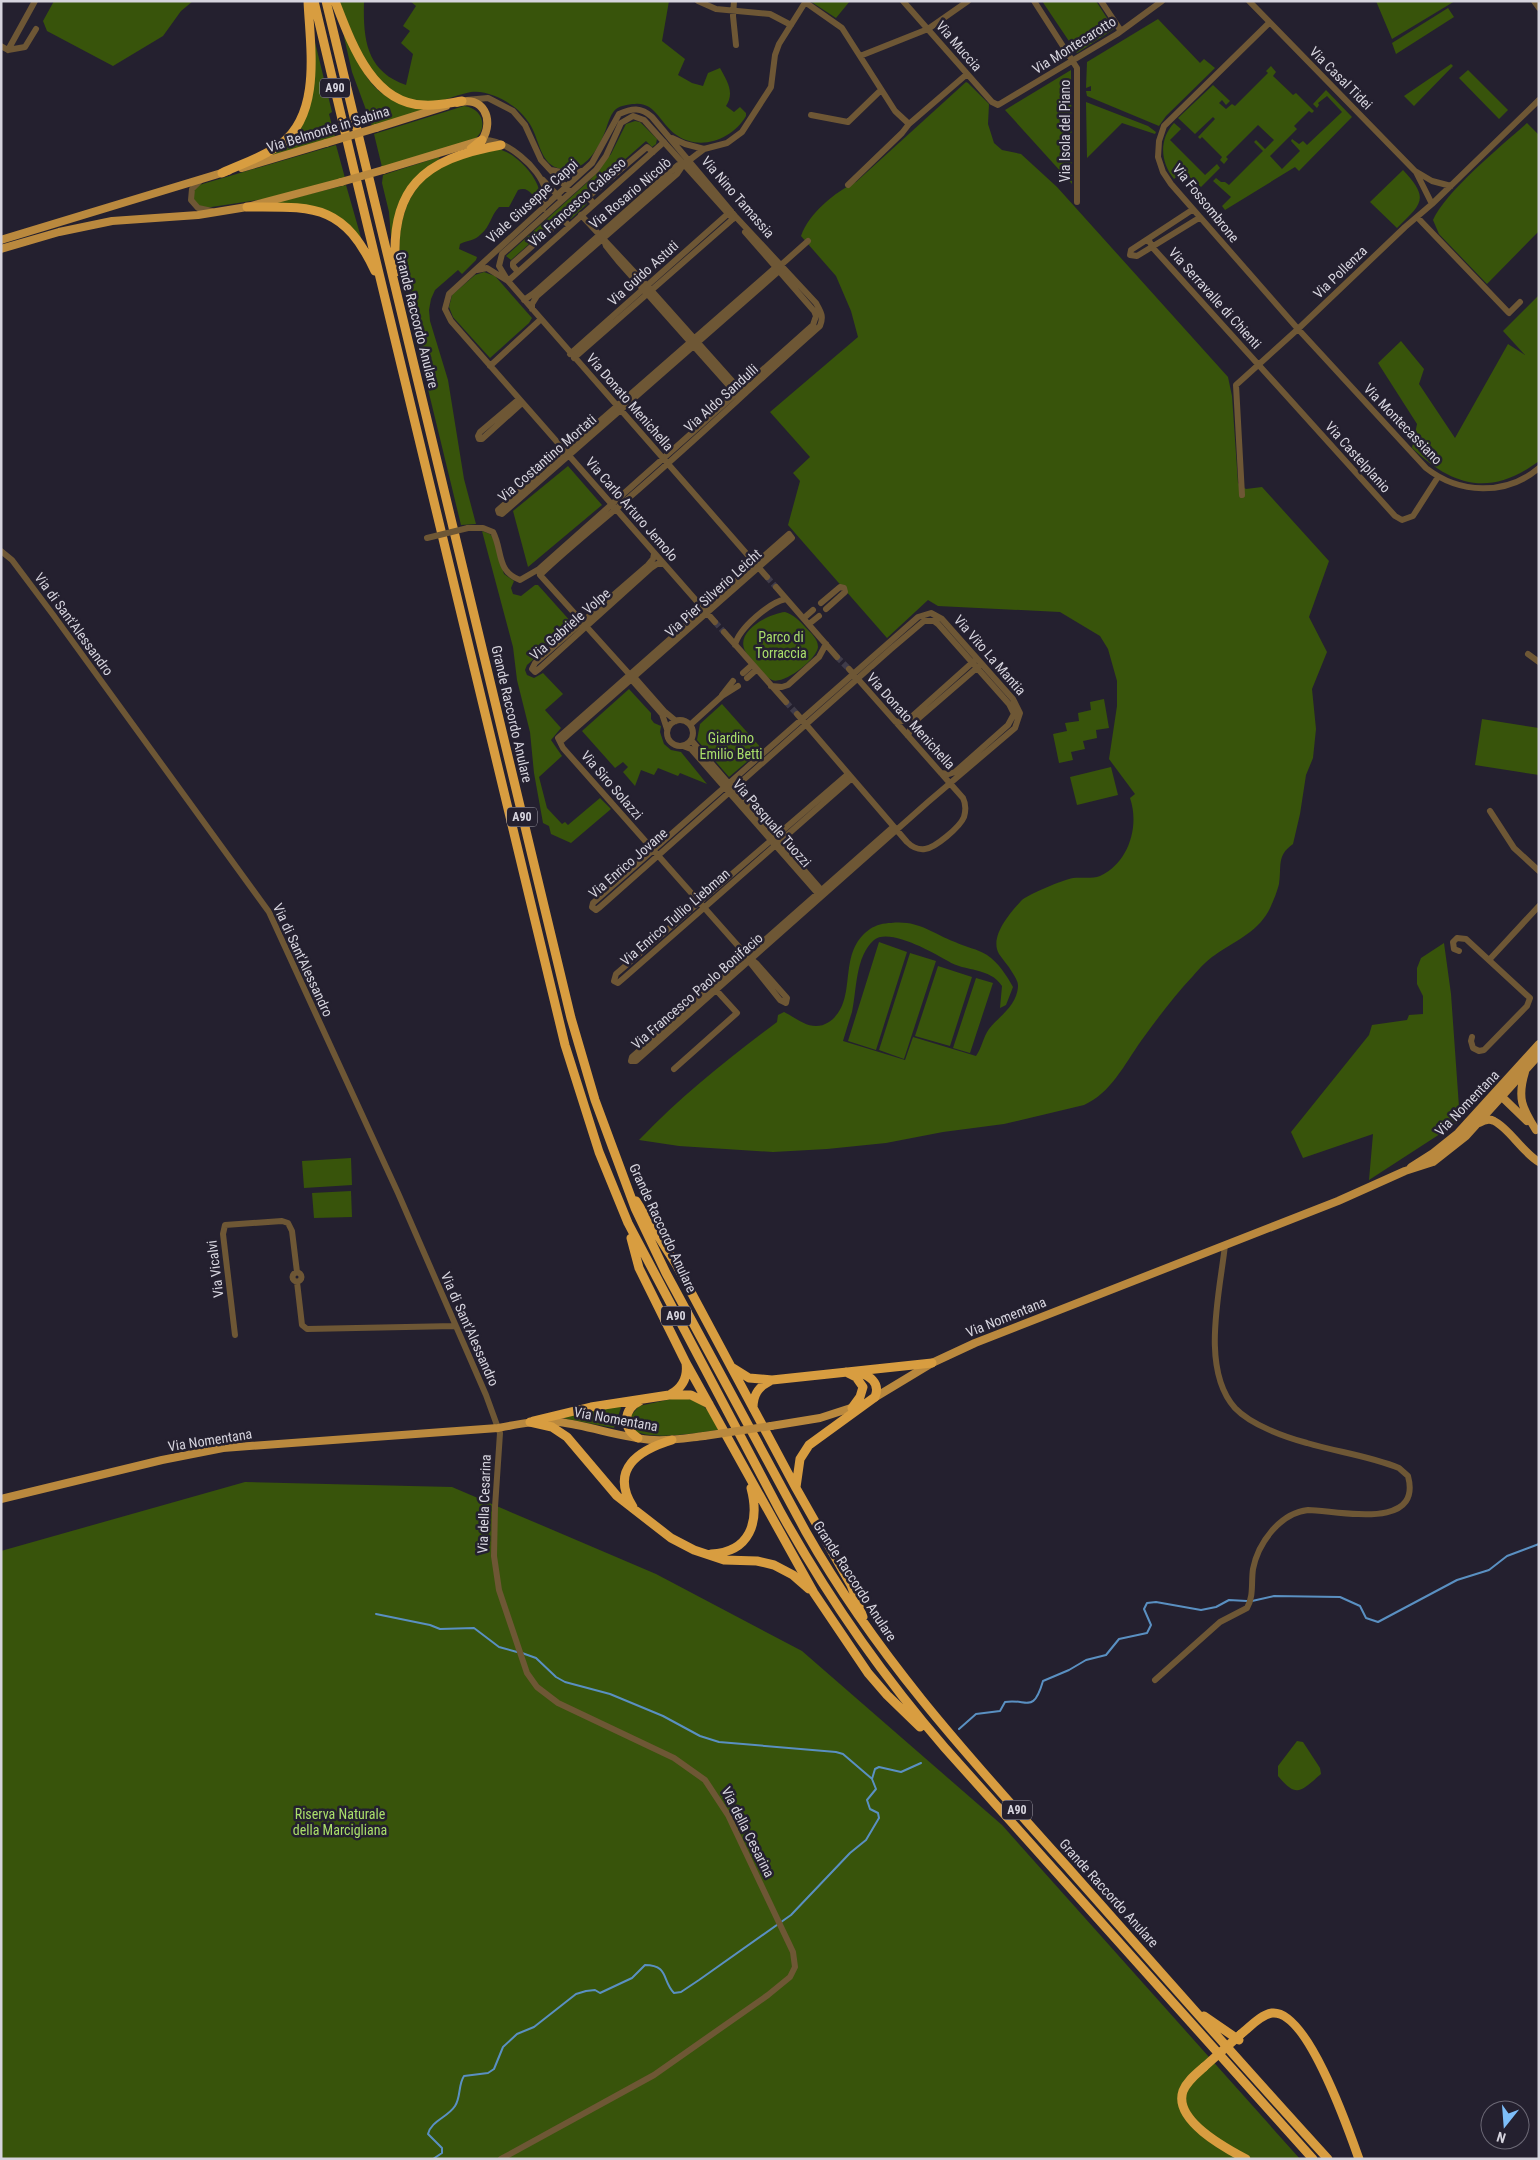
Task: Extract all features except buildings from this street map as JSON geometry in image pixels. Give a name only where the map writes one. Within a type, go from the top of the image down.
[{"type":"highway","points":[[222,173],[280,145],[300,120],[306,105],[310,86],[308,1]]},
{"type":"highway","name":"Grande Raccordo Anulare","points":[[314,1],[565,1045],[597,1146],[628,1223],[700,1362],[802,1551],[854,1632],[913,1710],[945,1748],[1313,2159]]},
{"type":"highway","name":"Grande Raccordo Anulare","points":[[326,1],[571,1018],[594,1100],[626,1187],[656,1251],[750,1430],[825,1566],[868,1632],[930,1713],[1328,2159]]},
{"type":"highway","points":[[335,1],[367,70],[377,84],[386,92],[400,100],[424,106],[462,101]]},
{"type":"highway","points":[[399,302],[395,252],[398,217],[402,205],[413,186],[428,171],[438,164],[478,146],[482,140]]},
{"type":"highway","points":[[455,157],[501,145]]},
{"type":"highway","points":[[247,207],[308,209],[336,220],[351,232],[360,243],[384,292]]},
{"type":"highway","points":[[626,1187],[676,1264],[796,1488],[851,1585],[868,1632]]},
{"type":"highway","points":[[628,1223],[639,1268],[686,1363],[814,1592],[879,1686],[945,1748]]},
{"type":"highway","points":[[669,1395],[684,1382],[687,1371],[686,1363]]},
{"type":"highway","points":[[730,1366],[749,1378],[772,1380],[932,1363]]},
{"type":"highway","points":[[796,1488],[800,1459],[809,1445],[823,1433],[866,1405],[874,1397],[877,1389],[875,1382],[870,1377],[856,1370]]},
{"type":"highway","points":[[843,1372],[856,1377],[862,1385],[860,1397],[852,1408]]},
{"type":"highway","points":[[753,1408],[754,1398],[758,1389],[772,1380]]},
{"type":"highway","points":[[530,1422],[591,1408],[669,1395],[691,1395],[709,1404]]},
{"type":"highway","points":[[638,1438],[630,1432],[626,1419],[632,1405],[643,1400]]},
{"type":"highway","points":[[530,1422],[552,1427],[567,1437],[610,1490],[639,1515],[671,1538],[706,1554],[729,1560],[752,1560],[774,1565],[793,1575],[814,1592]]},
{"type":"highway","points":[[639,1515],[630,1503],[625,1490],[625,1478],[630,1464],[643,1451],[672,1440]]},
{"type":"highway","points":[[706,1554],[719,1554],[734,1548],[743,1542],[750,1533],[754,1522],[754,1505],[748,1476]]},
{"type":"highway","points":[[1196,2010],[1240,2037]]},
{"type":"highway","points":[[1246,2159],[1210,2138],[1190,2119],[1183,2108],[1182,2098],[1184,2089],[1204,2067],[1262,2017],[1271,2013],[1280,2014],[1293,2024],[1320,2062],[1359,2159]]},
{"type":"main road","name":"Via Belmonte in Sabina","points":[[1,240],[222,173],[326,144],[462,101]]},
{"type":"main road","points":[[1,249],[70,229],[116,221],[193,216],[247,207],[341,182],[482,140],[488,125],[484,111],[476,103],[462,101]]},
{"type":"main road","name":"Via Nomentana","points":[[1,1499],[168,1458],[228,1448],[498,1428],[530,1422],[561,1422],[638,1438],[672,1440],[820,1418],[852,1408],[932,1363],[984,1339],[1347,1198],[1405,1171],[1440,1158],[1461,1141],[1477,1124],[1539,1044]]},
{"type":"main road","name":"Via Nomentana","points":[[1405,1171],[1452,1139],[1526,1070],[1539,1055]]},
{"type":"main road","points":[[1526,1070],[1521,1086],[1521,1100],[1524,1111],[1537,1132]]},
{"type":"main road","points":[[1499,1094],[1537,1132]]},
{"type":"main road","points":[[1477,1124],[1488,1119],[1496,1121],[1526,1152],[1539,1162]]},
{"type":"street","points":[[8,50],[36,1]]},
{"type":"street","points":[[698,1],[713,9],[770,14],[790,25]]},
{"type":"street","points":[[734,1],[736,45]]},
{"type":"street","name":"Via Muccia","points":[[903,1],[992,102],[997,105]]},
{"type":"street","points":[[1034,1],[1074,61]]},
{"type":"street","points":[[1101,1],[1121,31]]},
{"type":"street","name":"Via Montecarotto","points":[[997,105],[1074,61],[1121,31],[1162,1]]},
{"type":"street","name":"Via Casal Tidei","points":[[1249,1],[1415,171],[1432,181],[1451,186]]},
{"type":"street","points":[[1534,1],[1539,8]]},
{"type":"street","points":[[669,136],[685,144],[704,149],[727,143],[742,132],[771,87],[776,48],[805,2],[842,28],[900,118],[909,124]]},
{"type":"street","points":[[860,56],[928,29],[964,3]]},
{"type":"street","name":"Via Fossombrone","points":[[1270,22],[1170,120],[1162,131],[1158,150],[1161,169],[1192,210],[1298,329]]},
{"type":"street","points":[[1,46],[8,50],[25,47],[36,29]]},
{"type":"street","name":"Via Isola del Piano","points":[[1074,61],[1077,72],[1077,202]]},
{"type":"street","points":[[848,185],[909,124],[967,74]]},
{"type":"street","points":[[811,115],[848,122],[881,90]]},
{"type":"street","name":"Via Belmonte in Sabina","points":[[462,101],[479,97],[488,98],[513,111],[525,125],[537,152],[550,170],[572,193]]},
{"type":"street","name":"Via Pollenza","points":[[1242,495],[1236,385],[1432,204],[1539,100]]},
{"type":"street","name":"Via Nino Tamassia","points":[[627,110],[639,109],[648,113],[689,160],[732,215]]},
{"type":"street","name":"Viale Giuseppe Cappi","points":[[445,304],[449,294],[592,163],[602,148],[614,121],[619,114],[627,110]]},
{"type":"street","name":"Via Nino Tamassia","points":[[633,116],[644,120],[778,267],[814,311],[815,322]]},
{"type":"street","name":"Viale Giuseppe Cappi","points":[[508,281],[499,266],[502,254],[596,170],[606,156],[622,122],[633,116]]},
{"type":"street","points":[[482,140],[489,140],[515,150],[563,201]]},
{"type":"street","name":"Via Francesco Calasso","points":[[508,281],[664,142]]},
{"type":"street","name":"Via Rosario Nicolò","points":[[524,300],[704,149]]},
{"type":"street","points":[[550,170],[566,173],[584,171]]},
{"type":"street","name":"Via Casal Tidei","points":[[1415,171],[1432,204]]},
{"type":"street","points":[[539,177],[546,196],[542,209]]},
{"type":"street","points":[[202,179],[191,191],[192,203],[201,209],[223,211]]},
{"type":"street","points":[[1192,210],[1130,250],[1130,255],[1136,257],[1153,248],[1199,218]]},
{"type":"street","points":[[582,215],[740,394]]},
{"type":"street","name":"Via Guido Astuti","points":[[572,356],[732,215]]},
{"type":"street","points":[[1417,217],[1508,313],[1520,302]]},
{"type":"street","name":"Via Rosario Nicolò","points":[[532,309],[536,296],[601,237]]},
{"type":"street","name":"Via Serravalle di Chienti","points":[[1148,239],[1153,248],[1258,366]]},
{"type":"street","name":"Via Costantino Mortati","points":[[567,454],[498,510],[499,513],[502,514],[808,240]]},
{"type":"street","name":"Via Nino Tamassia","points":[[778,267],[816,303],[823,315]]},
{"type":"street","name":"Via Donato Menichella","points":[[474,271],[487,268],[508,281],[540,320],[767,577]]},
{"type":"street","name":"Via Carlo Arturo Jemolo","points":[[445,304],[446,314],[451,321],[715,622]]},
{"type":"street","name":"Via Aldo Sandulli","points":[[427,538],[468,528],[483,528],[493,532],[506,573],[520,580],[539,572],[740,394],[820,326],[823,315]]},
{"type":"street","points":[[490,366],[540,320]]},
{"type":"street","name":"Via Aldo Sandulli","points":[[740,394],[815,322]]},
{"type":"street","name":"Via Montecassiano","points":[[1298,329],[1418,461],[1438,477],[1466,487],[1484,489],[1503,487],[1522,480],[1539,468]]},
{"type":"street","name":"Via Castelplanio","points":[[1258,366],[1397,518],[1405,520],[1413,516],[1438,477]]},
{"type":"street","points":[[520,401],[482,439],[479,439],[480,432],[520,401]]},
{"type":"street","name":"Via Pier Silverio Leicht","points":[[560,742],[558,738],[632,678],[757,566],[792,538],[788,534],[757,566]]},
{"type":"street","name":"Via di Sant'Alessandro","points":[[1,551],[12,560],[54,616],[269,912],[398,1193],[498,1428]]},
{"type":"street","name":"Via Gabriele Volpe","points":[[654,554],[653,559],[648,565],[585,624],[539,670],[535,672],[532,669],[535,663],[585,624],[651,568],[658,564],[663,564]]},
{"type":"street","points":[[539,572],[662,714],[669,741],[675,746],[683,746],[692,740],[693,732],[690,725],[684,721],[676,721],[667,715],[632,678]]},
{"type":"street","points":[[776,587],[837,657]]},
{"type":"street","points":[[821,603],[840,587],[844,588],[845,592],[826,609]]},
{"type":"street","points":[[736,645],[743,630],[773,603],[786,599]]},
{"type":"street","points":[[804,618],[813,610]]},
{"type":"street","points":[[809,624],[818,616]]},
{"type":"street","name":"Via Enrico Jovane","points":[[655,853],[600,907],[594,909],[593,903],[655,853],[889,646],[930,616]]},
{"type":"street","name":"Via Vito La Mantia","points":[[930,616],[942,619],[1013,710],[1016,720]]},
{"type":"street","points":[[724,632],[786,702]]},
{"type":"street","points":[[771,686],[782,687],[788,685],[819,657],[826,644]]},
{"type":"street","points":[[1528,654],[1538,661]]},
{"type":"street","points":[[896,722],[908,720],[977,663]]},
{"type":"street","points":[[908,736],[912,724],[977,663]]},
{"type":"street","points":[[745,675],[754,668]]},
{"type":"street","name":"Via Donato Menichella","points":[[848,669],[950,783]]},
{"type":"street","points":[[690,725],[736,684]]},
{"type":"street","points":[[797,714],[907,842],[917,849],[930,848],[961,823],[965,811],[963,798],[950,783]]},
{"type":"street","points":[[941,773],[955,772],[1016,720]]},
{"type":"street","name":"Via Francesco Paolo Bonifacio","points":[[749,959],[717,991],[636,1061],[632,1061],[632,1057],[749,959],[895,828],[1015,728],[1016,720]]},
{"type":"street","points":[[667,729],[676,721]]},
{"type":"street","name":"Via Pasquale Tuozzi","points":[[692,740],[729,788]]},
{"type":"street","name":"Via Siro Solazzi","points":[[560,742],[562,748],[655,853],[749,959],[787,998],[786,1003],[780,1000],[749,959]]},
{"type":"street","name":"Via Pasquale Tuozzi","points":[[683,746],[691,749],[729,788],[821,894]]},
{"type":"street","name":"Via Enrico Tullio Liebman","points":[[702,905],[616,974],[614,981],[618,983],[625,977],[702,905],[850,776]]},
{"type":"street","points":[[1490,811],[1514,848],[1539,871]]},
{"type":"street","points":[[1488,960],[1539,906]]},
{"type":"street","points":[[1460,951],[1454,950],[1453,942],[1457,938],[1466,939],[1528,995],[1530,1000],[1527,1006],[1484,1050],[1479,1051],[1473,1048],[1472,1037]]},
{"type":"street","points":[[674,1069],[737,1013],[717,991]]},
{"type":"street","name":"Via Vicalvi","points":[[235,1335],[223,1234],[225,1226],[282,1222],[288,1223],[292,1231],[297,1272],[292,1278],[298,1282],[302,1325],[307,1329],[455,1326]]},
{"type":"street","points":[[1155,1680],[1216,1625],[1246,1610],[1250,1602],[1253,1571],[1259,1550],[1268,1536],[1288,1516],[1298,1511],[1308,1510],[1376,1514],[1392,1512],[1404,1504],[1410,1484],[1407,1475],[1399,1468],[1288,1437],[1254,1421],[1234,1407],[1219,1377],[1214,1356],[1226,1245]]},
{"type":"street","name":"Via della Cesarina","points":[[498,1428],[500,1433],[494,1507],[494,1556],[499,1590],[522,1661],[532,1681],[558,1703],[674,1758],[705,1780],[728,1815],[791,1946],[795,1965],[790,1977],[768,1995],[674,2063],[500,2159]]},
{"type":"green space","points":[[54,1],[193,1],[181,11],[163,36],[113,66],[47,31],[43,21]]},
{"type":"green space","points":[[338,1],[364,1],[366,41],[375,62],[382,71],[406,85],[413,54],[401,43],[410,31],[403,26],[416,6],[410,1],[669,1],[662,41],[685,59],[678,75],[692,83],[703,86],[708,73],[720,68],[730,91],[729,101],[726,106],[734,112],[740,107],[746,113],[746,116],[740,124],[724,137],[704,143],[694,142],[675,134],[648,106],[629,104],[616,109],[613,113],[601,142],[588,160],[577,167],[560,169],[553,166],[543,155],[531,126],[523,115],[513,106],[499,98],[488,93],[471,92],[434,102],[415,101],[398,95],[382,84],[368,68]]},
{"type":"green space","points":[[810,1],[850,1],[836,18]]},
{"type":"green space","points":[[1042,1],[1096,1],[1114,29],[1077,53]]},
{"type":"green space","points":[[1376,1],[1455,1],[1392,39]]},
{"type":"green space","points":[[1448,8],[1454,17],[1396,54],[1392,43]]},
{"type":"green space","points":[[1158,19],[1200,63],[1204,59],[1215,68],[1166,116],[1159,126],[1087,96],[1086,91],[1091,91],[1091,86],[1086,88],[1087,62]]},
{"type":"green space","points":[[345,36],[367,78],[376,88],[398,102],[432,108],[372,126],[352,72]]},
{"type":"green space","points":[[314,38],[332,112],[329,114],[335,137],[265,158],[303,119]]},
{"type":"green space","points":[[1451,64],[1453,66],[1414,106],[1404,96]]},
{"type":"green space","points":[[1271,66],[1276,72],[1273,76],[1293,95],[1296,93],[1314,111],[1312,113],[1309,111],[1294,126],[1297,129],[1270,156],[1282,169],[1300,151],[1291,141],[1292,139],[1299,144],[1303,141],[1307,145],[1342,112],[1327,96],[1318,103],[1317,108],[1313,104],[1326,90],[1352,117],[1299,171],[1295,167],[1225,210],[1222,206],[1231,197],[1213,181],[1216,178],[1229,185],[1263,151],[1254,142],[1256,140],[1265,149],[1274,140],[1258,125],[1226,157],[1228,159],[1224,164],[1220,160],[1222,157],[1202,137],[1200,139],[1198,137],[1215,119],[1213,117],[1195,134],[1178,118],[1213,85],[1230,101],[1226,105],[1222,100],[1219,103],[1226,109],[1232,104],[1235,106],[1268,73],[1266,71]]},
{"type":"green space","points":[[1071,70],[1072,184],[1005,110]]},
{"type":"green space","points":[[1468,70],[1508,110],[1499,119],[1459,78]]},
{"type":"green space","points":[[966,82],[989,104],[988,124],[994,143],[1002,150],[1021,154],[1057,187],[1228,377],[1232,396],[1238,483],[1246,489],[1262,487],[1329,561],[1309,617],[1327,652],[1312,689],[1316,729],[1313,758],[1306,775],[1293,844],[1282,857],[1278,887],[1271,906],[1263,919],[1251,931],[1212,957],[1200,968],[1159,1016],[1123,1069],[1109,1086],[1094,1100],[1084,1105],[1004,1124],[943,1132],[886,1143],[827,1149],[773,1152],[679,1146],[639,1140],[706,1078],[777,1022],[778,1015],[784,1012],[811,1026],[823,1025],[829,1022],[838,1013],[844,1002],[850,963],[859,939],[870,929],[880,924],[909,923],[917,925],[983,953],[998,965],[1013,987],[1006,1005],[1000,1008],[1002,986],[991,976],[962,967],[900,939],[881,937],[874,940],[863,955],[852,1012],[843,1041],[905,1060],[913,1037],[976,1056],[987,1032],[1011,1005],[1017,993],[1017,981],[999,954],[997,947],[999,933],[1007,919],[1021,901],[1038,891],[1073,878],[1100,876],[1110,870],[1118,862],[1129,843],[1133,821],[1133,809],[1130,798],[1135,794],[1109,759],[1117,706],[1117,681],[1108,649],[1100,636],[1060,612],[938,606],[928,600],[887,638],[788,525],[800,481],[793,473],[810,457],[770,412],[858,337],[851,311],[836,276],[801,236],[816,211],[831,197],[856,182]]},
{"type":"green space","points":[[1086,102],[1148,126],[1156,132],[1155,134],[1122,123],[1087,158]]},
{"type":"green space","points":[[464,106],[475,110],[482,119],[482,129],[475,139],[382,167],[374,134]]},
{"type":"green space","points":[[635,121],[640,122],[657,139],[656,144],[652,147],[646,141],[582,197],[587,204],[571,219],[564,213],[511,260],[506,256],[591,179],[611,154],[626,124]]},
{"type":"green space","points":[[1174,123],[1181,129],[1170,140],[1205,175],[1217,164],[1220,168],[1201,187],[1183,171],[1174,179],[1166,165],[1163,151],[1164,143],[1169,129]]},
{"type":"green space","points":[[1527,123],[1539,135],[1539,231],[1487,284],[1439,234],[1433,220],[1439,209],[1461,183]]},
{"type":"green space","points":[[336,145],[345,178],[264,199],[205,208],[194,204],[192,192],[199,185]]},
{"type":"green space","points":[[498,149],[510,154],[521,162],[530,173],[538,186],[539,204],[533,195],[525,189],[518,190],[509,207],[499,207],[479,236],[460,244],[459,249],[477,257],[476,260],[462,274],[458,270],[435,290],[429,310],[430,321],[448,380],[464,479],[476,524],[461,525],[401,278],[399,244],[404,213],[410,199],[431,174],[458,159]]},
{"type":"green space","points":[[439,157],[420,175],[393,237],[391,237],[389,212],[382,183],[383,175]]},
{"type":"green space","points":[[1403,170],[1417,188],[1420,200],[1397,228],[1370,202]]},
{"type":"green space","points":[[346,185],[362,241],[338,219],[270,204]]},
{"type":"green space","points":[[484,272],[495,276],[532,318],[529,323],[490,358],[453,317],[449,307],[452,295],[475,275]]},
{"type":"green space","points":[[1539,295],[1539,461],[1505,480],[1489,483],[1473,483],[1442,472],[1412,448],[1417,424],[1378,363],[1401,341],[1424,369],[1419,384],[1455,438],[1508,344],[1525,355],[1503,331]]},
{"type":"green space","points":[[568,466],[602,505],[528,567],[513,511]]},
{"type":"green space","points":[[482,531],[490,534],[493,538],[504,574],[514,581],[511,588],[513,594],[521,596],[535,585],[538,585],[572,623],[571,626],[527,665],[525,670],[527,675],[534,678],[543,673],[563,694],[545,710],[561,728],[551,740],[562,756],[539,777],[547,808],[562,824],[565,822],[568,825],[600,798],[611,809],[571,843],[551,834],[549,826],[543,823],[534,773],[530,732],[517,680],[513,647]]},
{"type":"green space","name":"Parco di Torraccia","points":[[785,612],[797,618],[816,639],[818,647],[812,658],[799,670],[777,681],[768,678],[748,655],[744,647],[744,640],[753,626],[769,617]]},
{"type":"green space","points":[[629,689],[651,713],[651,719],[654,723],[661,726],[660,732],[664,744],[671,750],[681,752],[707,784],[680,773],[678,776],[658,768],[654,775],[641,770],[635,786],[623,772],[628,767],[623,762],[615,768],[582,731]]},
{"type":"green space","points":[[1104,699],[1109,728],[1096,730],[1097,738],[1083,741],[1085,749],[1071,752],[1073,760],[1059,763],[1053,734],[1067,731],[1065,723],[1079,721],[1078,713],[1091,710],[1090,702]]},
{"type":"green space","name":"Giardino Emilio Betti","points":[[722,704],[762,749],[729,777],[697,740],[700,724]]},
{"type":"green space","points":[[1482,719],[1539,728],[1539,775],[1475,765]]},
{"type":"green space","points":[[1111,767],[1118,795],[1077,805],[1070,777]]},
{"type":"green space","points":[[879,942],[907,952],[876,1050],[848,1041]]},
{"type":"green space","points":[[1444,943],[1451,994],[1460,1121],[1369,1180],[1373,1134],[1303,1158],[1291,1132],[1369,1035],[1372,1025],[1407,1020],[1409,1015],[1423,1014],[1423,996],[1417,984],[1417,968],[1421,958]]},
{"type":"green space","points":[[910,953],[936,961],[904,1059],[879,1050]]},
{"type":"green space","points":[[938,966],[972,977],[950,1046],[915,1036]]},
{"type":"green space","points":[[976,978],[993,983],[970,1053],[953,1048]]},
{"type":"green space","points":[[351,1158],[352,1185],[304,1188],[302,1161]]},
{"type":"green space","points":[[351,1191],[352,1217],[314,1218],[312,1193]]},
{"type":"green space","points":[[676,1398],[685,1398],[698,1402],[707,1410],[718,1430],[662,1436],[632,1430],[630,1417],[639,1406]]},
{"type":"green space","points":[[622,1405],[614,1428],[557,1417]]},
{"type":"green space","name":"Riserva Naturale della Marcigliana","points":[[245,1482],[452,1487],[656,1574],[802,1651],[1002,1825],[1300,2159],[1,2159],[1,1551]]},
{"type":"green space","points":[[1297,1741],[1303,1742],[1320,1768],[1321,1774],[1309,1785],[1295,1790],[1290,1788],[1278,1776],[1278,1766]]},
{"type":"waterway","points":[[1252,1601],[1274,1596],[1340,1597],[1360,1606],[1366,1618],[1378,1622],[1457,1580],[1489,1570],[1507,1556],[1539,1544]]},
{"type":"waterway","points":[[959,1729],[976,1714],[1000,1711],[1005,1702],[1032,1702],[1036,1698],[1043,1681],[1069,1670],[1086,1660],[1106,1655],[1119,1639],[1147,1633],[1151,1625],[1144,1609],[1147,1603],[1156,1602],[1201,1610],[1216,1607],[1229,1600],[1247,1601]]},
{"type":"waterway","points":[[376,1614],[430,1625],[440,1629],[474,1628],[499,1647],[517,1652]]},
{"type":"waterway","points":[[522,1653],[536,1658],[556,1677],[565,1682],[610,1694],[663,1716],[700,1736],[719,1742],[836,1752],[843,1754],[871,1778]]},
{"type":"waterway","points":[[433,2159],[442,2153],[442,2148],[428,2134],[432,2126],[455,2106],[464,2076],[488,2073],[494,2069],[503,2047],[517,2034],[534,2027],[576,1994],[595,1990],[600,1993],[632,1978],[645,1965],[653,1966],[662,1971],[674,1993],[681,1992],[699,1980],[791,1915],[850,1853],[866,1840],[879,1818],[878,1813],[870,1809],[867,1800],[876,1789],[872,1779],[875,1769],[879,1767],[901,1772],[921,1763]]},
{"type":"tunnel","points":[[767,577],[776,587]]},
{"type":"tunnel","points":[[715,622],[724,632]]},
{"type":"tunnel","points":[[837,657],[849,669]]},
{"type":"tunnel","points":[[786,702],[797,714]]}]
